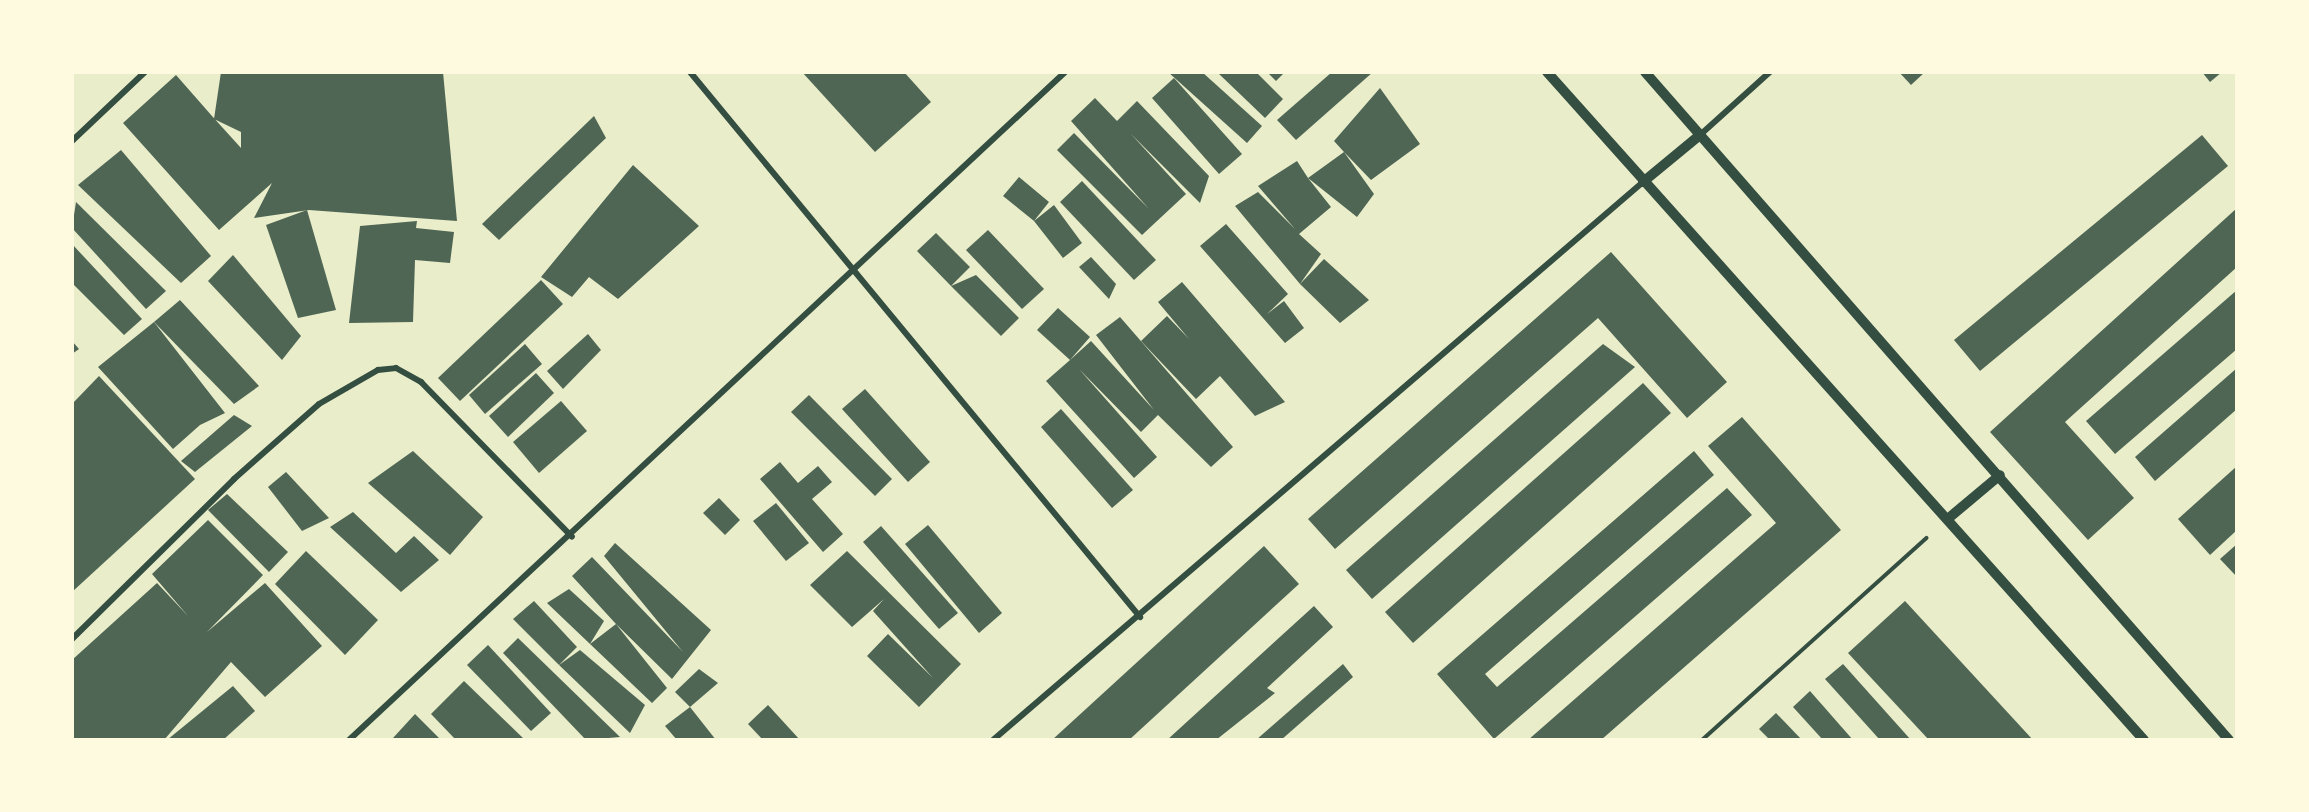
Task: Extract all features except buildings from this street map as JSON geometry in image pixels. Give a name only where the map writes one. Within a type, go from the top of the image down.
[{"type":"street","points":[[72,141],[145,72]]},
{"type":"street","points":[[690,72],[1140,617]]},
{"type":"street","points":[[350,740],[572,537],[1065,72]]},
{"type":"street","points":[[1547,72],[1643,182],[1950,517],[2144,740]]},
{"type":"street","points":[[1645,72],[2000,475],[2229,740]]},
{"type":"street","points":[[993,740],[1140,617],[1700,135],[1770,72]]},
{"type":"street","points":[[72,639],[250,464],[319,404],[378,370],[396,368],[421,382],[572,537]]},
{"type":"street","points":[[1950,517],[2000,475]]},
{"type":"path","points":[[1702,740],[1950,517]]}]
